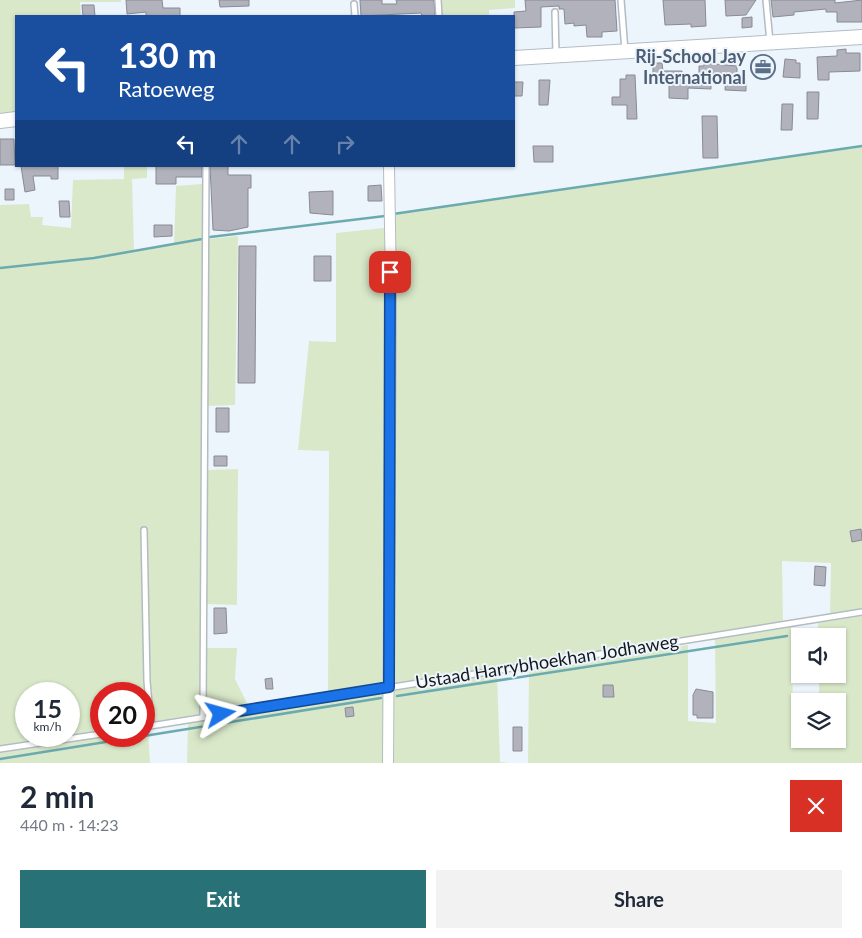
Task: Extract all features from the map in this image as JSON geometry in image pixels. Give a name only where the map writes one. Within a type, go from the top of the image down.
[{"type":"main road","points":[[515,58],[862,38]]},
{"type":"main road","points":[[0,121],[15,119]]},
{"type":"street","points":[[388,763],[391,288],[389,167]]},
{"type":"lane","points":[[438,0],[439,15]]},
{"type":"lane","points":[[621,0],[625,52]]},
{"type":"lane","points":[[766,0],[770,42]]},
{"type":"lane","points":[[354,4],[355,15]]},
{"type":"lane","points":[[555,12],[556,56]]},
{"type":"lane","points":[[203,716],[206,167]]},
{"type":"lane","points":[[144,530],[147,682]]},
{"type":"lane","name":"Ustaad Harrybhoekhan Jodhaweg","points":[[155,725],[203,716],[862,612]]},
{"type":"lane","points":[[0,749],[90,736]]},
{"type":"green space","points":[[0,0],[121,0],[121,2],[80,2],[81,15],[15,15],[15,114],[0,116]]},
{"type":"green space","points":[[440,0],[515,0],[515,8],[489,10],[489,15],[441,15]]},
{"type":"green space","points":[[862,146],[862,609],[830,614],[831,563],[782,561],[783,622],[392,684],[393,214]]},
{"type":"green space","points":[[124,167],[147,167],[147,178],[132,179],[134,251],[174,244],[176,186],[202,184],[202,234],[204,235],[200,714],[155,721],[155,682],[90,682],[90,732],[80,733],[80,682],[15,682],[15,743],[0,746],[0,205],[29,204],[31,217],[43,217],[42,225],[71,228],[73,180],[124,179]]},
{"type":"green space","points":[[384,228],[387,231],[385,682],[381,686],[328,694],[329,451],[298,450],[309,341],[336,342],[336,233]]},
{"type":"green space","points":[[238,236],[235,405],[207,406],[208,239]]},
{"type":"green space","points":[[238,469],[237,605],[207,604],[207,470]]},
{"type":"green space","points":[[862,616],[862,763],[528,763],[529,669],[688,645],[688,721],[716,723],[715,639],[791,627],[793,693],[791,693],[791,748],[846,748],[846,693],[819,693],[819,683],[846,683],[846,628],[818,628],[818,623]]},
{"type":"green space","points":[[207,648],[237,648],[235,679],[249,707],[208,711],[206,704]]},
{"type":"green space","points":[[497,675],[500,762],[509,763],[390,763],[393,691]]},
{"type":"green space","points":[[381,693],[385,695],[385,763],[187,763],[188,722]]},
{"type":"green space","points":[[90,739],[90,747],[149,747],[150,763],[0,763],[0,753],[38,747],[80,747],[80,740]]},
{"type":"building","points":[[126,0],[162,0],[163,8],[180,8],[180,15],[146,15],[146,12],[127,14]]},
{"type":"building","points":[[219,0],[249,0],[249,6],[220,7]]},
{"type":"building","points":[[360,0],[382,0],[382,4],[397,4],[396,0],[434,0],[435,15],[422,15],[421,13],[361,15]]},
{"type":"building","points":[[525,0],[615,0],[617,31],[602,32],[602,37],[587,37],[586,25],[574,26],[574,23],[565,24],[564,9],[559,9],[559,6],[541,7],[541,27],[515,28],[514,12],[526,11]]},
{"type":"building","points":[[663,0],[705,0],[706,26],[691,27],[691,24],[665,25]]},
{"type":"building","points":[[725,0],[756,0],[746,15],[726,16]]},
{"type":"building","points":[[771,0],[835,0],[835,3],[862,0],[862,22],[837,22],[837,12],[826,12],[826,9],[794,12],[794,15],[773,17]]},
{"type":"building","points":[[82,5],[94,5],[95,15],[83,15]]},
{"type":"building","points":[[752,17],[752,27],[742,28],[742,18]]},
{"type":"building","points":[[846,49],[846,53],[860,53],[860,71],[829,72],[829,80],[818,80],[817,57],[837,56],[837,50]]},
{"type":"building","name":"Rij-School Jay International","points":[[755,57],[770,57],[770,76],[755,76]]},
{"type":"building","points":[[785,59],[796,60],[796,63],[800,63],[800,78],[783,77]]},
{"type":"building","points":[[653,63],[662,63],[663,71],[682,71],[682,81],[699,82],[699,66],[704,66],[704,63],[737,66],[737,80],[746,81],[746,91],[725,90],[726,74],[711,74],[711,89],[688,88],[688,99],[669,98],[669,81],[653,82]]},
{"type":"building","points":[[626,75],[635,75],[637,119],[627,119],[627,105],[612,105],[612,97],[620,97],[620,79],[626,79]]},
{"type":"building","points":[[539,80],[550,80],[548,105],[539,105]]},
{"type":"building","points":[[515,82],[523,82],[522,96],[515,96]]},
{"type":"building","points":[[807,92],[819,92],[818,119],[807,119]]},
{"type":"building","points":[[782,104],[793,104],[792,130],[781,130]]},
{"type":"building","points":[[702,116],[717,116],[718,158],[703,158]]},
{"type":"building","points":[[0,139],[14,139],[15,165],[0,165]]},
{"type":"building","points":[[533,146],[553,146],[553,162],[534,162]]},
{"type":"building","points":[[21,167],[58,167],[58,179],[51,179],[51,176],[33,176],[35,190],[25,192]]},
{"type":"building","points":[[156,167],[202,167],[202,177],[176,177],[176,184],[156,184]]},
{"type":"building","points":[[210,167],[228,167],[228,175],[251,175],[251,188],[248,188],[248,227],[229,231],[213,230]]},
{"type":"building","points":[[381,185],[382,201],[368,201],[368,186]]},
{"type":"building","points":[[5,189],[14,189],[14,200],[5,200]]},
{"type":"building","points":[[333,191],[333,215],[310,213],[309,192]]},
{"type":"building","points":[[59,201],[69,201],[70,217],[60,217]]},
{"type":"building","points":[[154,225],[172,225],[172,236],[154,237]]},
{"type":"building","points":[[239,246],[256,246],[255,383],[238,383]]},
{"type":"building","points":[[314,256],[331,256],[331,281],[314,281]]},
{"type":"building","points":[[216,408],[229,408],[229,432],[216,432]]},
{"type":"building","points":[[214,456],[227,456],[227,466],[214,466]]},
{"type":"building","points":[[861,529],[862,540],[852,542],[850,531]]},
{"type":"building","points":[[815,566],[826,567],[825,586],[814,585]]},
{"type":"building","points":[[214,608],[226,608],[227,633],[214,634]]},
{"type":"building","points":[[272,678],[273,689],[266,689],[265,679]]},
{"type":"building","points":[[603,685],[613,685],[614,697],[603,697]]},
{"type":"building","points":[[696,689],[713,692],[713,718],[697,718],[697,715],[693,715],[693,695]]},
{"type":"building","points":[[353,707],[354,716],[346,717],[345,708]]},
{"type":"building","points":[[513,727],[522,727],[522,751],[513,751]]},
{"type":"waterway","points":[[393,214],[862,146]]},
{"type":"waterway","points":[[210,237],[385,216]]},
{"type":"waterway","points":[[0,268],[94,258],[202,239]]},
{"type":"waterway","points":[[397,696],[787,636]]},
{"type":"waterway","points":[[155,734],[381,698]]},
{"type":"waterway","points":[[0,759],[90,745]]},
{"type":"place","name":"Rij-School Jay International","points":[[763,67]]},
{"type":"route","points":[[221,714],[256,710],[389,687],[390,272]]}]
